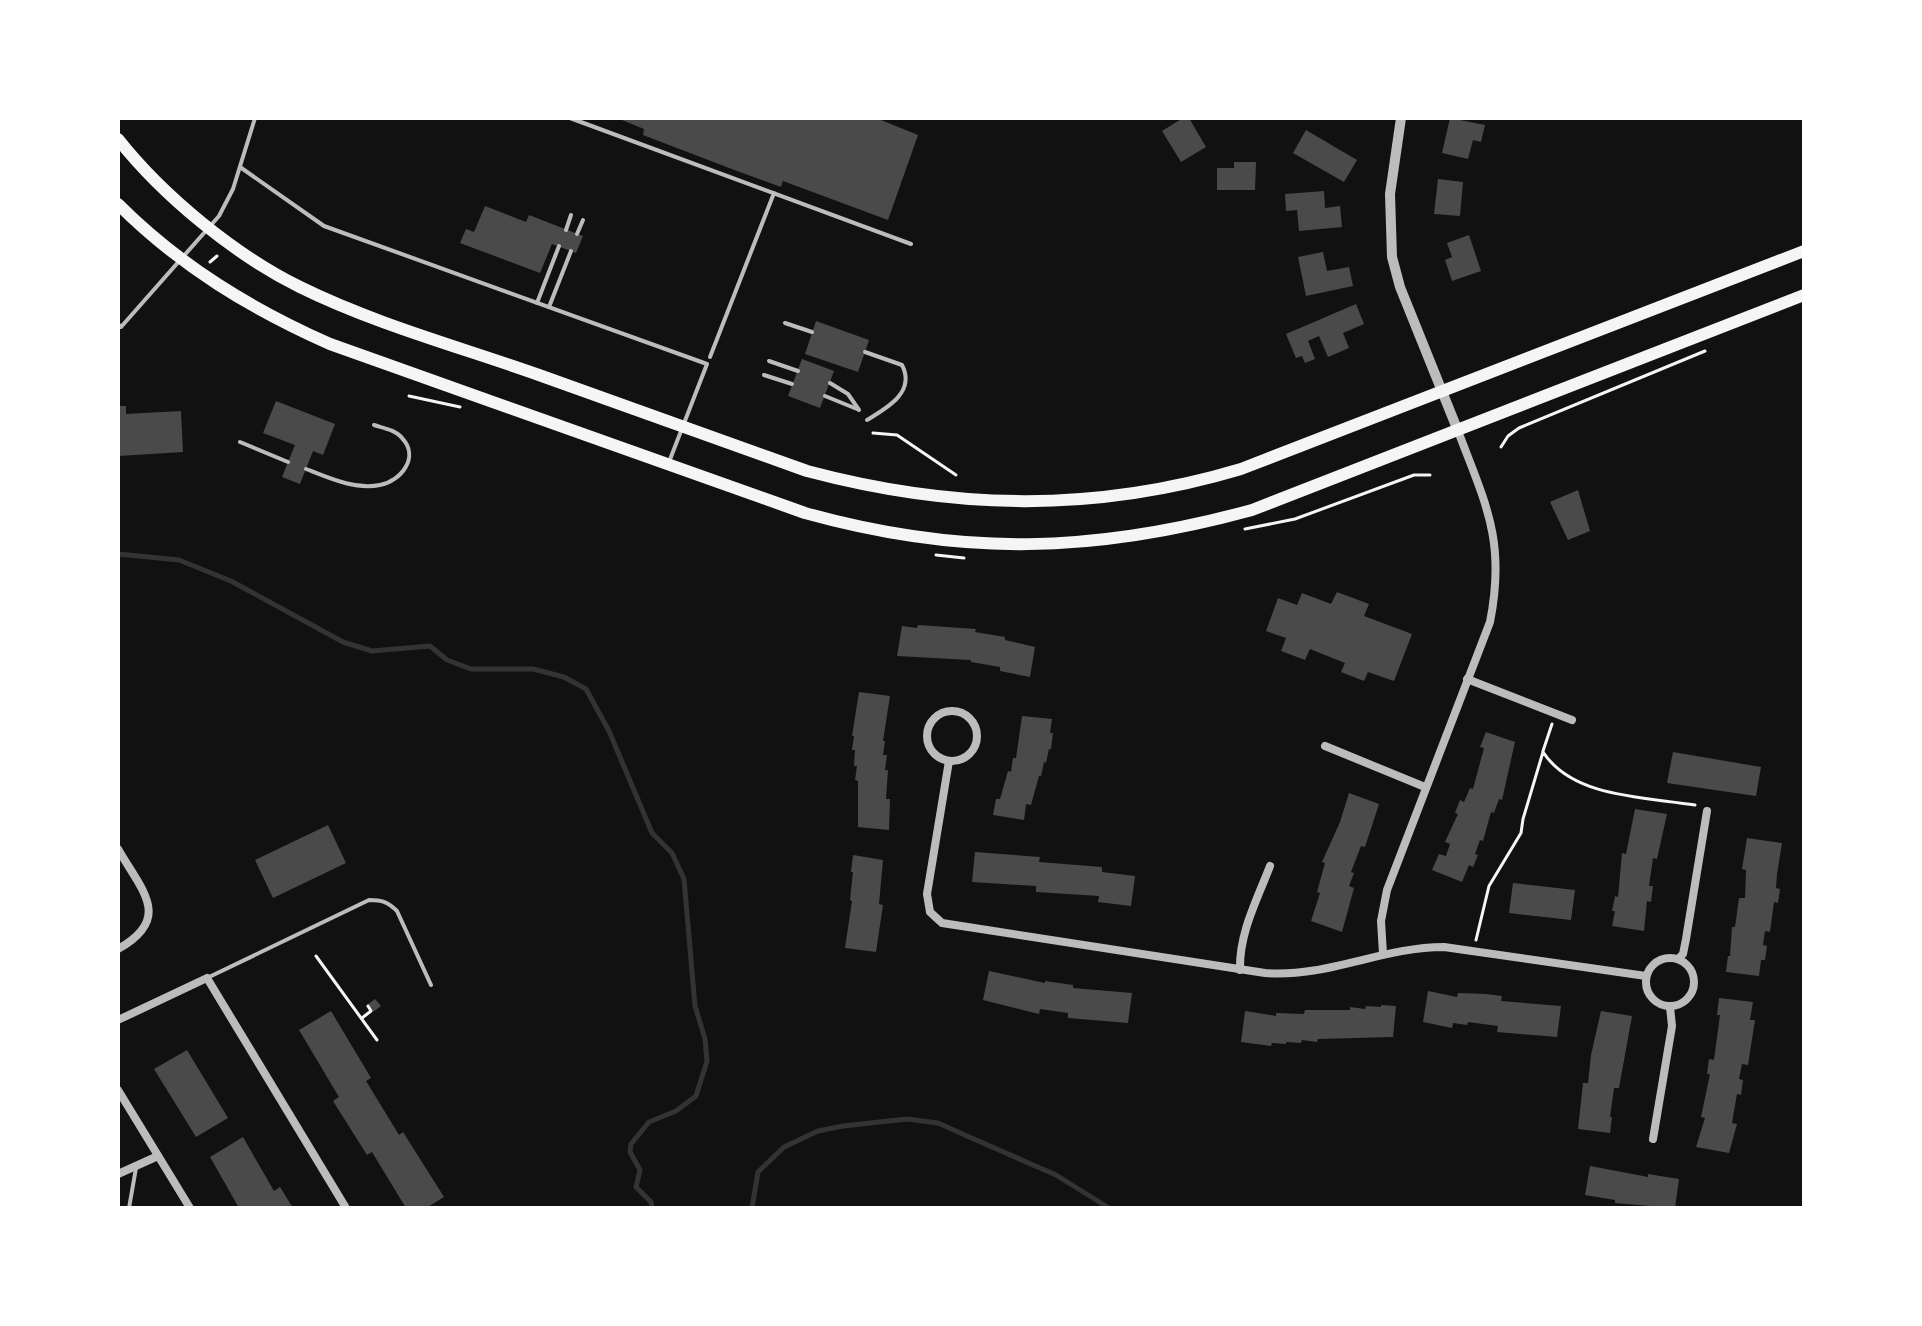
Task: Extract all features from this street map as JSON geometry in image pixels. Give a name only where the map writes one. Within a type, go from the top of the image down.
[{"type":"main road","points":[[118,139],[160,185],[209,227],[265,268],[301,288],[387,322],[807,471],[859,485],[968,501],[1023,503],[1146,493],[1241,469],[1804,251]]},
{"type":"main road","points":[[118,204],[180,260],[238,299],[283,324],[330,344],[746,493],[866,529],[925,539],[1044,545],[1147,534],[1252,510],[1804,295]]},
{"type":"street","points":[[1383,954],[1381,921],[1387,890],[1490,622],[1497,561],[1490,517],[1400,287],[1392,257],[1390,194],[1401,118]]},
{"type":"street","points":[[1467,679],[1572,720]]},
{"type":"street","points":[[955,710],[975,724],[977,742],[972,752],[963,759],[949,761],[933,752],[927,730],[937,716],[955,710]]},
{"type":"street","points":[[1325,746],[1425,787]]},
{"type":"street","points":[[949,761],[927,894],[928,907],[938,920],[953,925],[1240,970],[1300,974],[1424,947],[1646,976]]},
{"type":"street","points":[[1678,959],[1685,945],[1707,811]]},
{"type":"street","points":[[118,849],[149,905],[145,929],[137,938],[118,949]]},
{"type":"street","points":[[1240,970],[1244,933],[1270,866]]},
{"type":"street","points":[[1678,959],[1692,971],[1694,985],[1689,998],[1680,1005],[1670,1007],[1651,999],[1646,988],[1646,976],[1658,961],[1678,959]]},
{"type":"street","points":[[118,1020],[207,978],[346,1208]]},
{"type":"street","points":[[1653,1139],[1672,1026],[1670,1007]]},
{"type":"street","points":[[118,1090],[190,1208]]},
{"type":"street","points":[[118,1174],[158,1156]]},
{"type":"lane","points":[[118,324],[121,327],[224,206],[255,118]]},
{"type":"lane","points":[[570,118],[911,244]]},
{"type":"lane","points":[[240,167],[324,226],[707,364],[668,464]]},
{"type":"lane","points":[[710,357],[774,193]]},
{"type":"lane","points":[[566,230],[571,215]]},
{"type":"lane","points":[[577,234],[583,220]]},
{"type":"lane","points":[[537,303],[559,246]]},
{"type":"lane","points":[[549,307],[571,251]]},
{"type":"lane","points":[[785,323],[812,332]]},
{"type":"lane","points":[[865,352],[902,365],[906,382],[904,391],[895,401],[867,420]]},
{"type":"lane","points":[[769,361],[798,371]]},
{"type":"lane","points":[[764,375],[792,384]]},
{"type":"lane","points":[[825,396],[859,410],[848,394],[830,383]]},
{"type":"lane","points":[[306,469],[357,485],[379,485],[398,477],[406,469],[409,459],[406,442],[396,433],[374,425]]},
{"type":"lane","points":[[240,442],[288,462]]},
{"type":"lane","points":[[207,978],[369,900],[380,900],[390,903],[397,911],[431,985]]},
{"type":"lane","points":[[129,1208],[137,1166]]},
{"type":"path","points":[[1501,447],[1511,432],[1519,428],[1706,351]]},
{"type":"path","points":[[873,433],[897,435],[956,475]]},
{"type":"path","points":[[1474,952],[1486,893],[1519,840],[1555,713]]},
{"type":"path","points":[[1543,752],[1559,771],[1585,784],[1707,807],[1707,811]]},
{"type":"path","points":[[316,956],[377,1040]]},
{"type":"path","points":[[362,1018],[371,1011],[368,1006]]},
{"type":"building","points":[[617,118],[876,118],[918,135],[888,220],[783,181],[781,187],[737,171],[643,135],[644,129]]},
{"type":"building","points":[[1183,118],[1189,118],[1206,147],[1181,162],[1162,131]]},
{"type":"building","points":[[1450,118],[1485,125],[1481,142],[1473,140],[1468,159],[1442,153]]},
{"type":"building","points":[[1306,130],[1357,160],[1344,182],[1293,153]]},
{"type":"building","points":[[1234,162],[1256,162],[1255,190],[1217,190],[1217,168],[1234,168]]},
{"type":"building","points":[[1438,179],[1463,182],[1460,216],[1434,214]]},
{"type":"building","points":[[1324,191],[1325,208],[1340,206],[1342,227],[1299,231],[1297,210],[1286,211],[1285,194]]},
{"type":"building","points":[[485,206],[526,222],[529,215],[583,236],[576,253],[552,244],[540,273],[460,243],[466,229],[474,232]]},
{"type":"building","points":[[1469,235],[1481,271],[1452,281],[1445,260],[1452,257],[1447,243]]},
{"type":"building","points":[[1323,252],[1327,271],[1349,267],[1353,286],[1306,296],[1298,257]]},
{"type":"building","points":[[1356,304],[1364,324],[1343,333],[1349,348],[1328,357],[1319,336],[1308,341],[1315,359],[1305,363],[1302,356],[1296,358],[1286,334]]},
{"type":"building","points":[[816,321],[869,340],[858,372],[805,354]]},
{"type":"building","points":[[802,359],[834,371],[820,408],[788,396]]},
{"type":"building","points":[[276,401],[335,424],[323,455],[313,451],[300,484],[282,477],[295,445],[263,433]]},
{"type":"building","points":[[118,406],[126,406],[126,414],[181,411],[183,452],[118,456]]},
{"type":"building","points":[[1578,490],[1590,531],[1568,540],[1550,502]]},
{"type":"building","points":[[1337,592],[1369,604],[1364,616],[1412,634],[1394,681],[1368,672],[1364,681],[1341,672],[1345,663],[1310,649],[1305,660],[1281,651],[1286,638],[1266,631],[1278,598],[1297,605],[1302,593],[1331,604]]},
{"type":"building","points":[[918,625],[976,629],[975,632],[1005,637],[1005,640],[1035,647],[1030,677],[1000,671],[1000,667],[971,660],[897,656],[902,626],[917,628]]},
{"type":"building","points":[[859,692],[890,696],[883,741],[883,755],[887,755],[885,770],[888,770],[886,799],[890,799],[889,830],[858,827],[858,781],[855,780],[857,766],[854,766],[852,736]]},
{"type":"building","points":[[1022,716],[1052,719],[1050,733],[1053,733],[1051,749],[1031,805],[1026,804],[1024,820],[993,815],[996,799],[1000,799],[1013,758],[1016,758]]},
{"type":"building","points":[[1486,732],[1515,742],[1502,800],[1499,799],[1494,813],[1491,812],[1483,841],[1480,840],[1475,854],[1478,855],[1473,867],[1469,865],[1462,882],[1432,870],[1439,854],[1446,856],[1450,844],[1445,842],[1458,814],[1455,813],[1460,800],[1464,802],[1470,788],[1473,789],[1484,748],[1480,747]]},
{"type":"building","points":[[1673,752],[1761,767],[1756,796],[1667,783]]},
{"type":"building","points":[[1349,793],[1379,804],[1365,847],[1361,846],[1351,872],[1354,873],[1349,886],[1354,888],[1342,932],[1311,921],[1320,893],[1317,892],[1325,863],[1322,862]]},
{"type":"building","points":[[1635,809],[1667,814],[1657,859],[1653,858],[1649,886],[1653,886],[1651,902],[1647,901],[1644,931],[1612,926],[1622,853],[1626,854]]},
{"type":"building","points":[[328,825],[346,863],[273,898],[255,860]]},
{"type":"building","points":[[1747,838],[1782,843],[1776,888],[1780,889],[1778,903],[1774,902],[1770,932],[1765,931],[1763,945],[1767,946],[1759,976],[1726,972],[1739,898],[1745,898],[1746,870],[1742,869]]},
{"type":"building","points":[[975,852],[1040,857],[1039,862],[1102,867],[1102,872],[1135,876],[1131,906],[1098,902],[1099,896],[1036,892],[1036,886],[972,882]]},
{"type":"building","points":[[853,855],[883,860],[879,904],[883,905],[876,952],[845,948],[852,901]]},
{"type":"building","points":[[1513,883],[1575,890],[1571,920],[1509,913]]},
{"type":"building","points":[[989,971],[1045,983],[1073,985],[1073,988],[1132,993],[1128,1023],[1068,1018],[1068,1013],[1040,1009],[1039,1014],[983,1000]]},
{"type":"building","points":[[1428,991],[1457,997],[1458,993],[1486,994],[1502,996],[1501,1001],[1561,1006],[1557,1037],[1497,1032],[1498,1026],[1468,1022],[1467,1025],[1453,1023],[1452,1028],[1423,1022]]},
{"type":"building","points":[[1719,998],[1753,1002],[1750,1020],[1755,1020],[1748,1065],[1742,1064],[1739,1079],[1743,1080],[1741,1095],[1737,1094],[1732,1123],[1737,1124],[1729,1153],[1696,1147],[1705,1118],[1701,1117],[1710,1074],[1707,1074],[1709,1059],[1714,1060]]},
{"type":"building","points":[[375,999],[381,1006],[373,1012],[367,1005]]},
{"type":"building","points":[[1366,1006],[1396,1006],[1393,1037],[1318,1039],[1317,1042],[1302,1040],[1301,1043],[1272,1043],[1271,1046],[1241,1042],[1245,1011],[1276,1016],[1276,1013],[1304,1014],[1305,1010],[1350,1010],[1350,1007],[1365,1009]]},
{"type":"building","points":[[331,1011],[371,1078],[366,1081],[399,1135],[403,1132],[444,1197],[426,1208],[406,1208],[372,1152],[367,1155],[333,1101],[339,1097],[299,1030]]},
{"type":"building","points":[[1601,1011],[1632,1016],[1619,1088],[1614,1088],[1610,1133],[1578,1129],[1583,1083],[1588,1083]]},
{"type":"building","points":[[187,1050],[228,1118],[196,1137],[154,1069]]},
{"type":"building","points":[[243,1137],[274,1191],[280,1187],[293,1208],[239,1208],[210,1157]]},
{"type":"building","points":[[1590,1166],[1648,1177],[1648,1174],[1679,1179],[1675,1208],[1615,1203],[1615,1200],[1585,1195]]},
{"type":"waterway","points":[[118,554],[179,560],[231,581],[343,642],[372,651],[430,646],[447,660],[471,669],[533,669],[564,677],[586,689],[609,731],[652,833],[672,853],[684,879],[695,1006],[705,1039],[707,1061],[696,1096],[676,1111],[649,1122],[631,1144],[630,1152],[640,1170],[636,1187],[651,1202],[652,1208]]},
{"type":"waterway","points":[[752,1208],[758,1172],[784,1147],[818,1131],[907,1119],[938,1123],[1056,1175],[1109,1208]]}]
